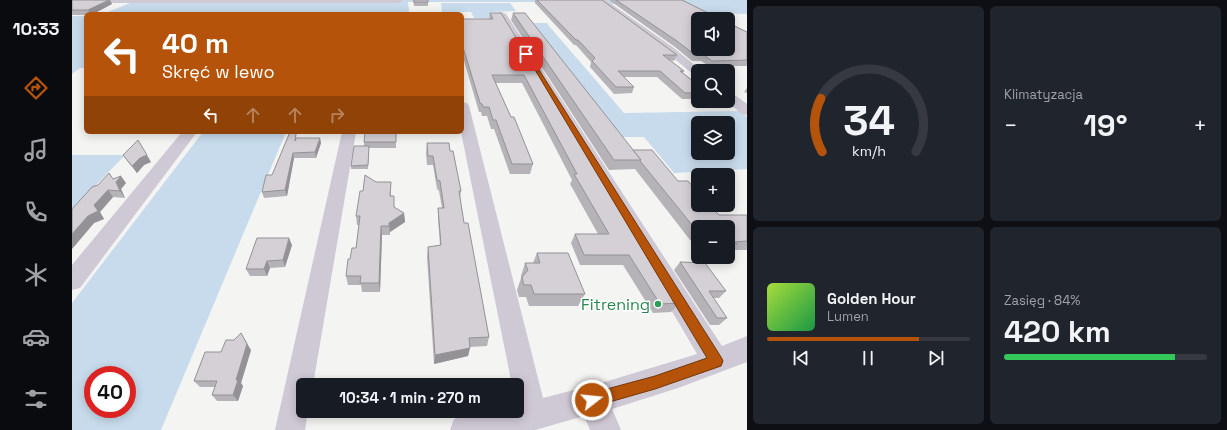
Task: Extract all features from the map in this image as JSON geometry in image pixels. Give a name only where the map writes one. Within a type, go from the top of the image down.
[{"type":"street","points":[[601,0],[670,50],[691,67]]},
{"type":"street","points":[[72,1],[399,1]]},
{"type":"street","points":[[502,14],[716,361]]},
{"type":"street","points":[[735,102],[747,111]]},
{"type":"street","points":[[464,115],[533,416]]},
{"type":"street","points":[[72,281],[188,134]]},
{"type":"street","points":[[290,430],[349,134]]},
{"type":"street","points":[[465,430],[533,416],[655,382],[747,349]]},
{"type":"street","points":[[592,400],[606,430]]},
{"type":"shaded area","points":[[597,0],[599,2],[408,2],[409,12],[108,12],[130,3]]},
{"type":"shaded area","points":[[603,0],[747,0],[747,14],[735,14],[735,12],[701,12],[658,4],[610,4]]},
{"type":"shaded area","points":[[441,3],[510,3],[516,11],[491,12],[493,16],[501,19],[474,18],[471,12],[442,12]]},
{"type":"shaded area","points":[[72,16],[84,16],[84,68],[80,68],[72,74]]},
{"type":"shaded area","points":[[533,23],[547,23],[624,113],[740,111],[747,117],[747,169],[691,168],[691,172],[674,173],[644,137],[623,137]]},
{"type":"shaded area","points":[[201,134],[285,134],[161,430],[72,430],[72,303]]},
{"type":"shaded area","points":[[72,155],[125,155],[72,210]]},
{"type":"building","points":[[72,0],[109,0],[88,10],[72,10]]},
{"type":"building","points":[[414,0],[428,0],[428,2],[414,2]]},
{"type":"building","points":[[537,0],[602,0],[677,55],[663,55],[684,71],[680,71],[691,80],[691,93],[685,93],[660,71],[618,71],[634,87],[616,87],[592,61],[595,58],[578,40],[576,40]]},
{"type":"building","points":[[616,0],[682,0],[706,12],[691,12],[691,52]]},
{"type":"building","points":[[490,13],[501,13],[679,303],[660,304],[629,255],[584,255],[575,234],[609,234],[574,174],[577,174],[524,75],[492,75],[511,117],[514,117],[533,164],[512,164],[496,120],[493,120],[489,107],[483,107],[480,103],[464,51],[464,19],[493,19]]},
{"type":"building","points":[[513,13],[525,13],[641,160],[614,160]]},
{"type":"building","points":[[735,26],[747,32],[747,60],[712,61],[705,56],[735,56]]},
{"type":"building","points":[[289,134],[296,134],[295,141],[296,138],[320,138],[315,152],[293,153],[285,190],[262,192],[266,175],[272,175]]},
{"type":"building","points":[[365,134],[396,134],[396,142],[364,142]]},
{"type":"building","points":[[138,140],[147,155],[140,158],[132,166],[123,155]]},
{"type":"building","points":[[427,143],[449,143],[450,151],[453,151],[461,191],[459,191],[464,223],[468,223],[489,337],[469,338],[470,348],[435,355],[428,247],[441,245],[438,208],[444,208],[440,181],[437,180],[433,156],[428,156]]},
{"type":"building","points":[[354,146],[369,146],[368,165],[351,166]]},
{"type":"building","points":[[633,150],[652,150],[678,181],[688,181],[691,184],[691,212],[716,212],[719,215],[747,215],[747,241],[735,242],[735,220],[691,220],[691,223],[640,161],[641,160]]},
{"type":"building","points":[[109,173],[113,179],[121,176],[116,182],[120,191],[108,190],[94,205],[98,211],[88,216],[72,234],[72,209],[92,187],[98,185]]},
{"type":"building","points":[[365,175],[376,182],[391,182],[390,196],[394,196],[394,207],[404,213],[389,223],[389,226],[381,226],[379,283],[360,283],[361,276],[346,276],[348,259],[350,259],[352,248],[356,248],[360,216],[356,216],[360,191],[363,191]]},
{"type":"building","points":[[257,238],[289,238],[283,260],[267,261],[264,269],[246,269]]},
{"type":"building","points":[[537,253],[568,253],[585,294],[534,294],[531,285],[524,285],[522,277],[528,270],[525,263],[540,263]]},
{"type":"building","points":[[680,262],[706,264],[726,291],[709,291],[727,318],[717,318]]},
{"type":"building","points":[[241,333],[247,344],[233,395],[212,395],[217,381],[194,381],[205,352],[221,352],[226,340],[234,340]]},
{"type":"place","name":"Fitrening","points":[[658,304]]},
{"type":"route","points":[[526,54],[716,361],[655,382],[592,400]]}]
